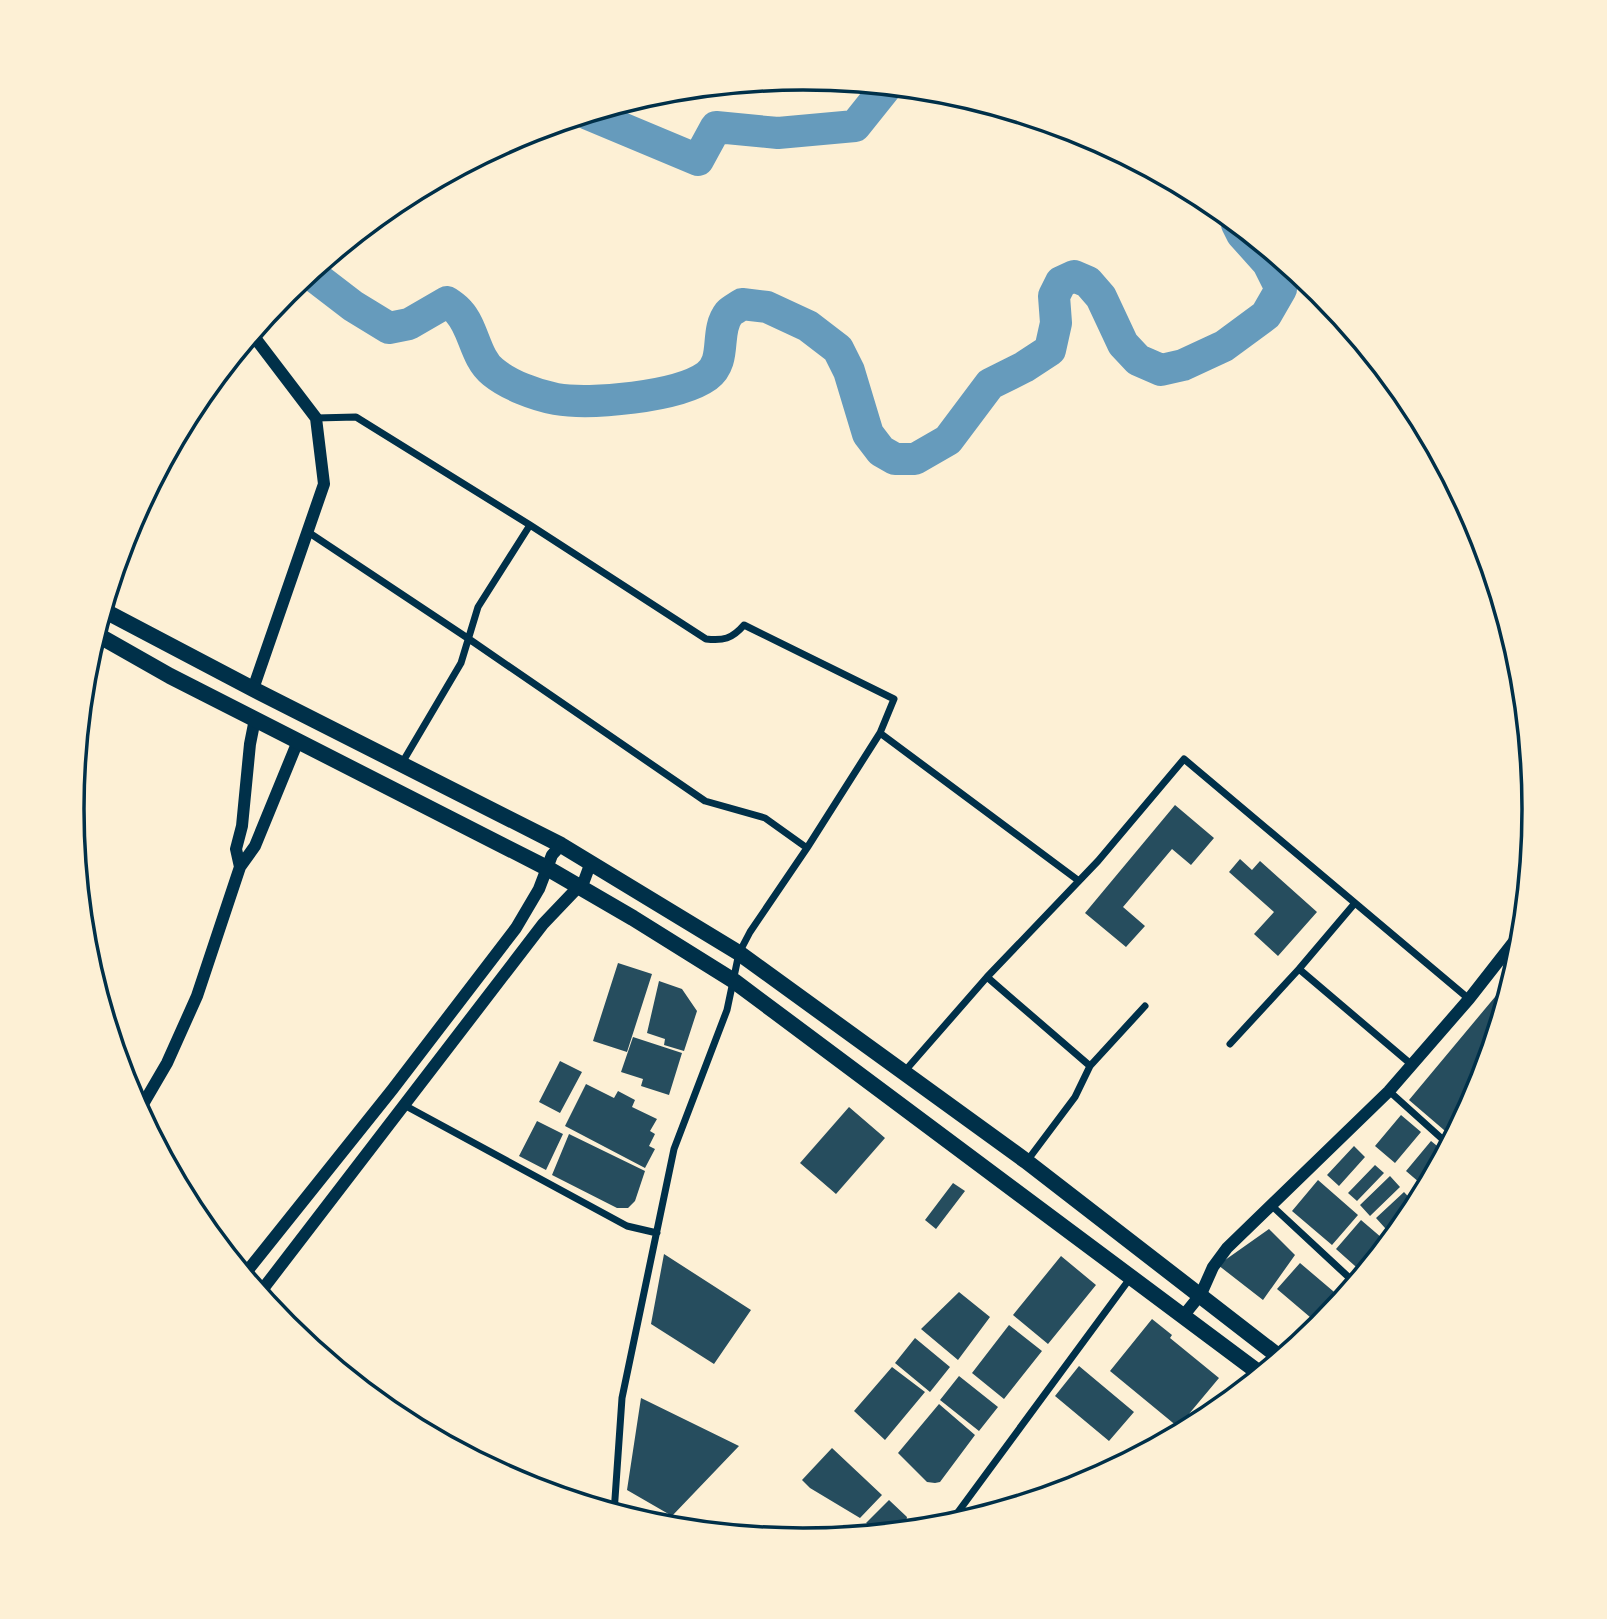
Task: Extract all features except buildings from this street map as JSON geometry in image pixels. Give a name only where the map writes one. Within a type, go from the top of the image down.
[{"type":"main road","points":[[111,614],[561,845],[739,953],[1026,1161],[1274,1353]]},
{"type":"main road","points":[[105,640],[547,868],[734,981],[1255,1369]]},
{"type":"street","points":[[253,689],[324,484],[316,418],[258,341]]},
{"type":"street","points":[[316,418],[356,417],[706,639],[721,641],[735,635],[744,625],[894,699],[880,733],[739,953],[727,1010],[674,1149],[622,1398],[615,1503]]},
{"type":"street","points":[[402,763],[461,663],[478,607],[530,525]]},
{"type":"street","points":[[308,532],[705,801],[765,818],[807,848]]},
{"type":"street","points":[[240,867],[236,849],[242,826],[255,719]]},
{"type":"street","points":[[880,733],[1079,881]]},
{"type":"street","points":[[146,1100],[167,1063],[197,996],[216,946],[240,867],[255,846],[298,741]]},
{"type":"street","points":[[904,1072],[987,977],[1079,881],[1184,759],[1469,999]]},
{"type":"street","points":[[250,1268],[392,1090],[516,928],[535,898],[552,855],[561,845]]},
{"type":"street","points":[[265,1286],[543,923],[580,887],[588,876],[591,862]]},
{"type":"street","points":[[1230,1044],[1355,903]]},
{"type":"street","points":[[1184,1315],[1201,1294],[1219,1257],[1389,1091],[1469,999],[1509,947]]},
{"type":"street","points":[[1299,969],[1412,1066]]},
{"type":"street","points":[[987,977],[1090,1066]]},
{"type":"street","points":[[1026,1161],[1075,1097],[1090,1066],[1145,1006]]},
{"type":"street","points":[[1389,1091],[1443,1140]]},
{"type":"street","points":[[404,1105],[627,1226],[657,1233]]},
{"type":"street","points":[[1271,1205],[1349,1278]]},
{"type":"street","points":[[958,1512],[1132,1276]]},
{"type":"waterway","points":[[601,120],[698,160],[716,127],[778,133],[855,126],[880,95]]},
{"type":"waterway","points":[[318,279],[353,306],[389,328],[409,324],[447,302],[464,319],[482,359],[493,372],[531,392],[571,401],[633,398],[694,383],[707,376],[717,362],[722,329],[729,313],[742,304],[767,307],[808,326],[838,349],[849,371],[868,434],[881,451],[895,459],[915,459],[948,440],[990,384],[1050,350],[1056,323],[1054,296],[1061,282],[1074,276],[1088,282],[1101,297],[1123,344],[1138,360],[1161,370],[1183,365],[1224,346],[1266,315],[1281,289],[1268,263],[1260,254]]}]
